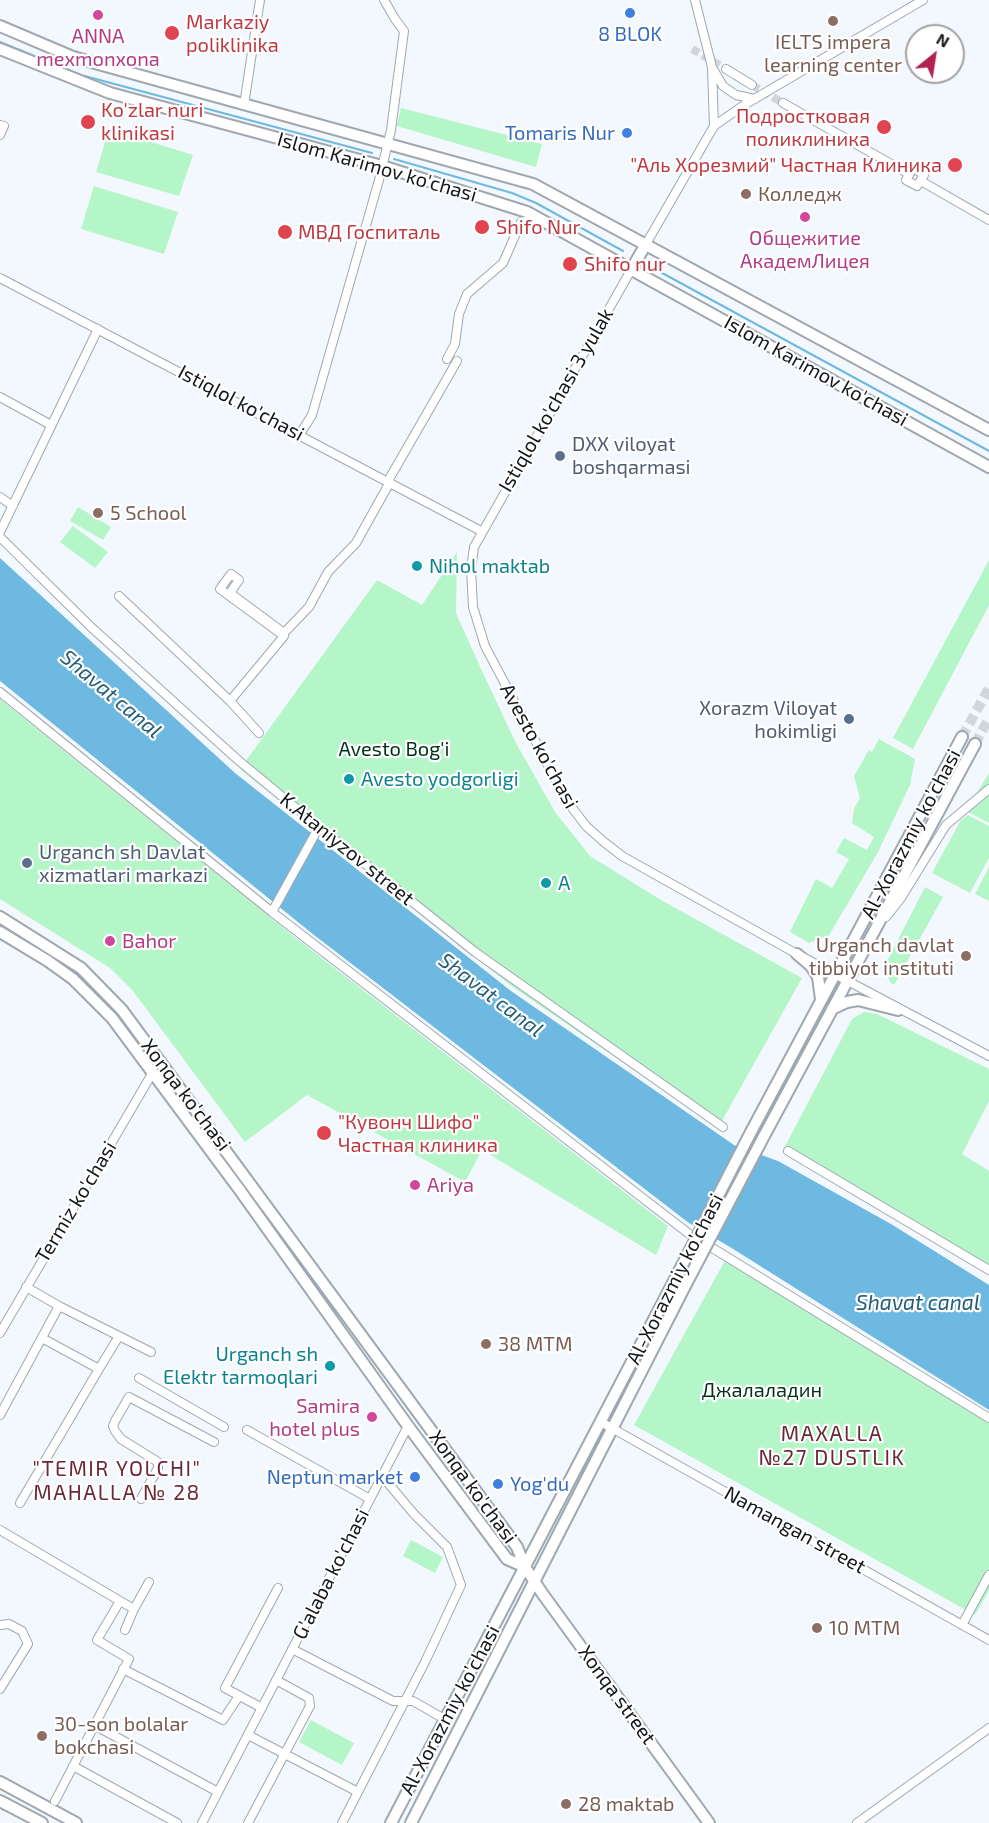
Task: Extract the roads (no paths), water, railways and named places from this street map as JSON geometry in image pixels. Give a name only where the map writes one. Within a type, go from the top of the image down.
[{"type":"main road","name":"Islom Karimov ko'chasi","points":[[0,26],[73,57],[533,184],[989,430]]},
{"type":"main road","name":"Islom Karimov ko'chasi","points":[[0,48],[110,93],[382,166],[527,212],[989,467]]},
{"type":"main road","points":[[631,270],[646,244]]},
{"type":"main road","name":"Al-Xorazmiy ko’chasi","points":[[391,1823],[752,1130],[962,737]]},
{"type":"main road","name":"Al-Xorazmiy ko’chasi","points":[[411,1823],[685,1286],[975,744]]},
{"type":"main road","name":"Xonqa ko'chasi","points":[[0,917],[81,968],[122,1010],[517,1547],[525,1568]]},
{"type":"main road","name":"Xonqa ko'chasi","points":[[0,932],[73,979],[112,1018],[507,1559],[525,1568]]},
{"type":"main road","points":[[797,954],[811,966],[818,977],[821,1001]]},
{"type":"main road","points":[[832,1009],[858,1000],[898,1010]]},
{"type":"main road","points":[[239,1189],[249,1181]]},
{"type":"main road","name":"Xonqa street","points":[[525,1568],[709,1823]]},
{"type":"main road","points":[[0,1782],[76,1823]]},
{"type":"main road","points":[[0,1801],[39,1821]]},
{"type":"street","points":[[243,105],[260,0]]},
{"type":"street","points":[[300,434],[312,415],[382,166],[396,103],[404,31],[394,19],[384,0]]},
{"type":"street","points":[[695,0],[712,67],[714,126]]},
{"type":"street","points":[[646,244],[714,126],[755,99],[923,0]]},
{"type":"street","points":[[712,67],[723,86],[736,95],[755,99]]},
{"type":"street","points":[[726,69],[752,85]]},
{"type":"street","points":[[783,102],[909,174],[913,168],[924,175],[921,181],[989,220]]},
{"type":"street","points":[[0,125],[4,126],[0,135]]},
{"type":"street","points":[[447,359],[456,344],[459,314],[467,294],[503,263],[521,222],[538,218]]},
{"type":"street","name":"Istiqlol ko'chasi 3 yulak","points":[[481,531],[631,270]]},
{"type":"street","name":"Istiqlol ko'chasi","points":[[0,278],[481,531]]},
{"type":"street","points":[[0,532],[98,329]]},
{"type":"street","points":[[230,701],[284,636],[220,589],[231,574],[239,580],[230,593],[284,633],[309,607],[328,572],[356,543],[457,361]]},
{"type":"street","points":[[0,397],[51,425]]},
{"type":"street","points":[[0,497],[13,507]]},
{"type":"street","name":"Avesto ko'chasi","points":[[481,531],[474,548],[471,569],[473,606],[478,626],[507,690],[571,808],[586,826],[622,856],[898,1010],[989,1056]]},
{"type":"street","name":"K.Ataniyzov street","points":[[0,537],[91,627],[238,760],[319,827],[475,951],[723,1127]]},
{"type":"street","points":[[119,596],[230,701],[259,733]]},
{"type":"street","points":[[0,692],[272,912],[688,1233],[989,1418]]},
{"type":"street","points":[[875,930],[901,898],[946,825],[989,789]]},
{"type":"street","points":[[272,912],[319,827]]},
{"type":"street","name":"Termiz ko'chasi","points":[[0,1333],[153,1072]]},
{"type":"street","points":[[788,1151],[989,1270]]},
{"type":"street","points":[[26,1287],[151,1352]]},
{"type":"street","points":[[0,1415],[59,1306]]},
{"type":"street","points":[[20,1503],[119,1336]]},
{"type":"street","points":[[42,1338],[99,1369]]},
{"type":"street","points":[[139,1378],[224,1427]]},
{"type":"street","points":[[141,1499],[158,1468],[158,1462],[121,1439],[115,1431],[113,1426],[115,1421],[129,1397],[214,1442]]},
{"type":"street","name":"Namangan street","points":[[601,1422],[989,1640]]},
{"type":"street","name":"G'alaba ko'chasi","points":[[202,1823],[408,1426]]},
{"type":"street","name":"G'alaba ko'chasi","points":[[247,1430],[370,1499]]},
{"type":"street","points":[[342,1823],[461,1585],[447,1547],[414,1514],[382,1476]]},
{"type":"street","points":[[0,1530],[134,1609]]},
{"type":"street","points":[[962,1625],[989,1575]]},
{"type":"street","points":[[125,1630],[149,1582]]},
{"type":"street","name":"G'alaba ko'chasi","points":[[238,1696],[225,1688],[278,1588]]},
{"type":"street","points":[[55,1801],[129,1659],[97,1640],[120,1601]]},
{"type":"street","points":[[0,1625],[9,1624],[22,1630],[28,1644],[0,1689]]},
{"type":"street","name":"G'alaba ko'chasi","points":[[292,1649],[393,1701],[413,1701],[446,1720]]},
{"type":"street","points":[[123,1669],[220,1719],[225,1719],[238,1696],[262,1708]]},
{"type":"street","points":[[248,1823],[310,1706],[309,1698],[276,1680]]},
{"type":"street","points":[[94,1725],[218,1792]]},
{"type":"street","points":[[857,1823],[989,1728]]},
{"type":"street","points":[[248,1735],[358,1792]]},
{"type":"street","points":[[73,1766],[177,1823]]},
{"type":"street","points":[[39,1821],[44,1806]]},
{"type":"water","name":"Shavat canal","points":[[0,558],[235,773],[511,991],[734,1145],[778,1161],[891,1224],[989,1285],[989,1410],[689,1223],[314,935],[0,681]]},
{"type":"waterway","points":[[0,42],[81,75],[372,153]]},
{"type":"waterway","points":[[394,159],[512,193],[536,203],[623,251]]},
{"type":"waterway","points":[[653,268],[989,451]]},
{"type":"tunnel","points":[[692,49],[726,69]]},
{"type":"tunnel","points":[[752,85],[783,103]]},
{"type":"tunnel","points":[[962,737],[989,688]]},
{"type":"tunnel","points":[[975,744],[989,718]]},
{"type":"place","name":"8 BLOK","points":[[630,13]]},
{"type":"place","name":"ANNA mexmonxona","points":[[98,15]]},
{"type":"place","name":"IELTS impera learning center","points":[[833,21]]},
{"type":"place","name":"Markaziy poliklinika","points":[[172,33]]},
{"type":"place","name":"Ko'zlar nuri klinikasi","points":[[88,122]]},
{"type":"place","name":"Подростковая поликлиника","points":[[884,127]]},
{"type":"place","name":"Tomaris Nur","points":[[627,133]]},
{"type":"place","name":"\"Аль Хорезмий\" Частная Клиника","points":[[955,165]]},
{"type":"place","name":"Колледж","points":[[746,194]]},
{"type":"place","name":"Общежитие АкадемЛицея","points":[[805,217]]},
{"type":"place","name":"Shifo Nur","points":[[482,227]]},
{"type":"place","name":"МВД Госпиталь","points":[[285,232]]},
{"type":"place","name":"Shifo nur","points":[[570,264]]},
{"type":"place","name":"DXX viloyat boshqarmasi","points":[[560,456]]},
{"type":"place","name":"5 School","points":[[98,513]]},
{"type":"place","name":"Nihol maktab","points":[[417,566]]},
{"type":"place","name":"Xorazm Viloyat hokimligi","points":[[849,719]]},
{"type":"place","name":"Avesto yodgorligi","points":[[349,779]]},
{"type":"place","name":"Urganch sh Davlat xizmatlari markazi","points":[[27,863]]},
{"type":"place","name":"A","points":[[546,883]]},
{"type":"place","name":"Bahor","points":[[110,941]]},
{"type":"place","name":"Urganch davlat tibbiyot instituti","points":[[966,956]]},
{"type":"place","name":"\"Кувонч Шифо\" Частная клиника","points":[[324,1133]]},
{"type":"place","name":"Ariya","points":[[415,1185]]},
{"type":"place","name":"38 MTM","points":[[486,1344]]},
{"type":"place","name":"Urganch sh Elektr tarmoqlari","points":[[330,1366]]},
{"type":"place","name":"Samira hotel plus","points":[[372,1417]]},
{"type":"place","name":"Neptun market","points":[[415,1477]]},
{"type":"place","name":"Yog'du","points":[[498,1484]]},
{"type":"place","name":"10 MTM","points":[[817,1628]]},
{"type":"place","name":"30-son bolalar bokchasi","points":[[42,1736]]},
{"type":"place","name":"28 maktab","points":[[566,1804]]},
{"type":"district","name":"MAXALLA №27 DUSTLIK","points":[[832,1446]]},
{"type":"district","name":"\"TEMIR YOLCHI\" MAHALLA № 28","points":[[117,1481]]},
{"type":"park label","name":"Avesto Bog'i","points":[[394,749]]},
{"type":"park label","name":"Джалаладин","points":[[762,1390]]}]
